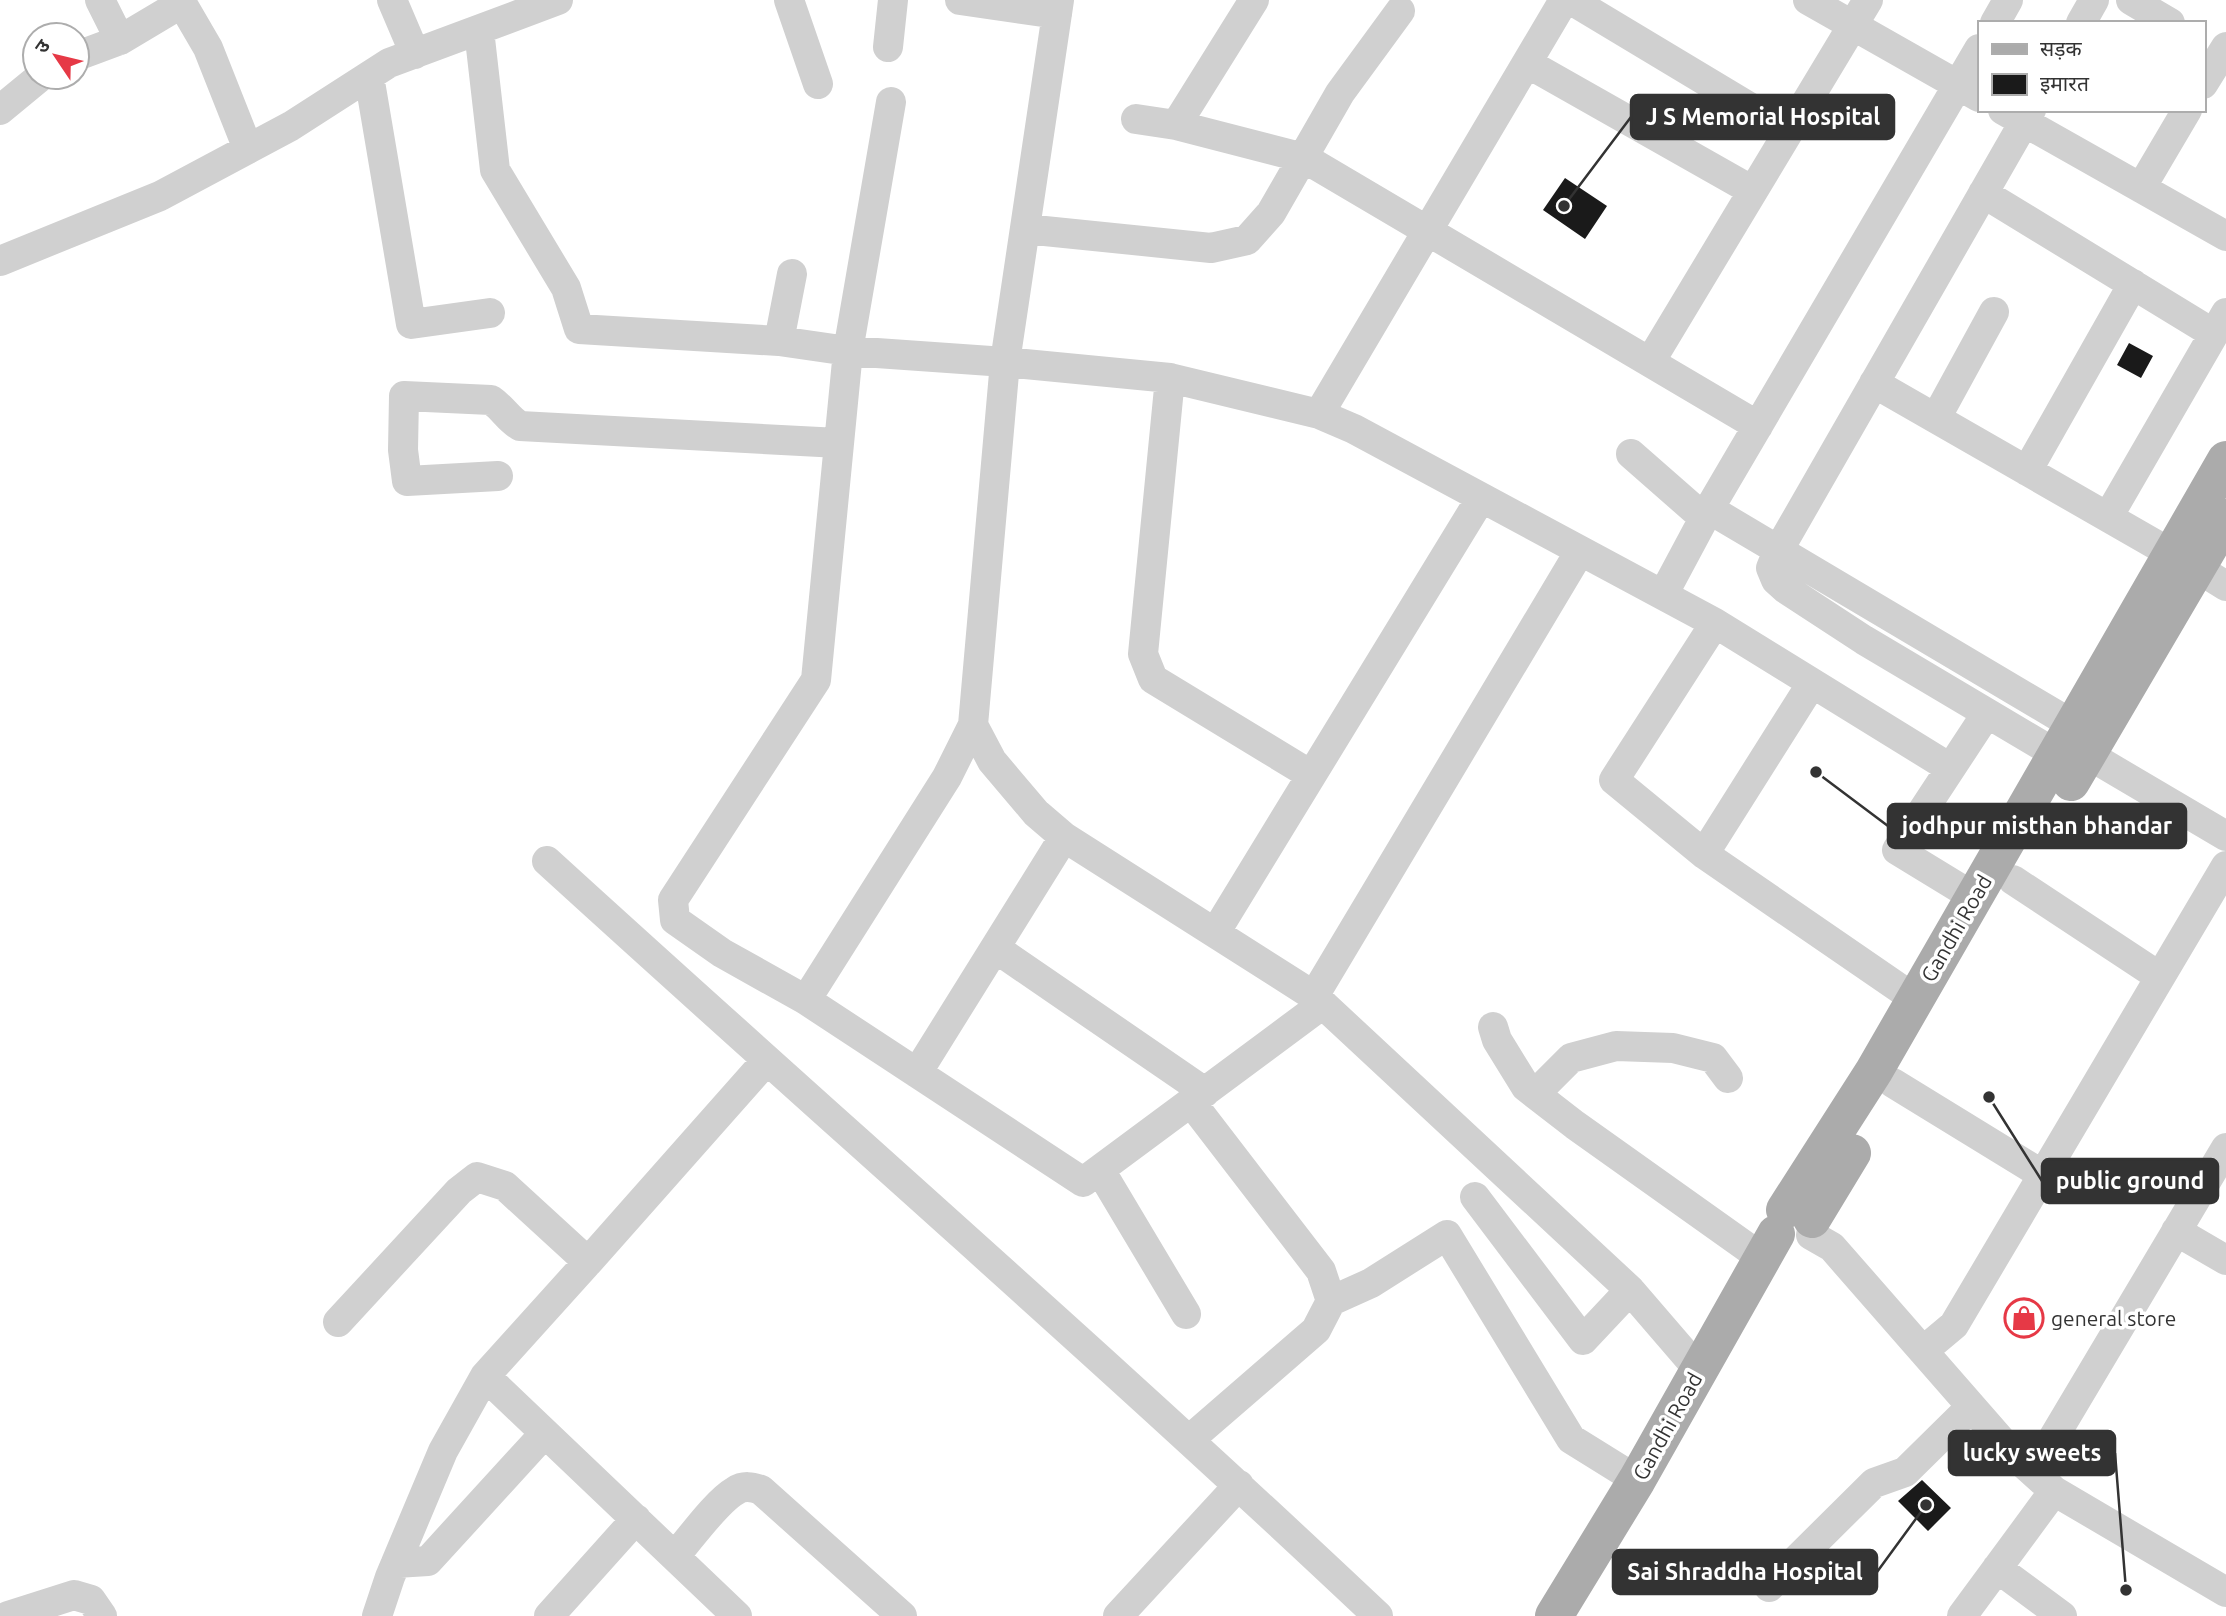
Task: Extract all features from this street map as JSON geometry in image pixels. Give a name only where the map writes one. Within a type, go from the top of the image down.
[{"type":"main road","name":"Gandhi Road","points":[[2198,569],[2226,460]]},
{"type":"main road","name":"Gandhi Road","points":[[1579,1616],[1790,1233],[1874,1071],[1974,897],[2072,745],[2198,569],[2226,518]]},
{"type":"main road","name":"Gandhi Road","points":[[1554,1616],[1637,1480],[1698,1369],[1894,1083],[2013,880],[2072,745]]},
{"type":"street","points":[[100,0],[121,40]]},
{"type":"street","points":[[392,0],[415,54]]},
{"type":"street","points":[[0,261],[160,196],[291,126],[389,63],[558,0]]},
{"type":"street","points":[[789,0],[818,85]]},
{"type":"street","points":[[888,47],[892,0]]},
{"type":"street","points":[[806,1000],[947,777],[973,725],[1005,362],[1058,7],[960,0]]},
{"type":"street","points":[[1176,125],[1254,0]]},
{"type":"street","points":[[1319,414],[1564,0]]},
{"type":"street","points":[[1571,0],[1789,131]]},
{"type":"street","points":[[1808,0],[1860,13],[1969,91]]},
{"type":"street","points":[[1996,21],[2008,0]]},
{"type":"street","points":[[2082,21],[2094,0]]},
{"type":"street","points":[[2131,0],[2167,21]]},
{"type":"street","points":[[91,51],[121,40],[181,2],[208,48],[248,149]]},
{"type":"street","points":[[1025,229],[1211,248],[1247,240],[1271,213],[1340,93],[1400,11]]},
{"type":"street","points":[[1650,362],[1860,13]]},
{"type":"street","points":[[479,30],[495,170],[566,288],[579,329],[779,341],[848,351],[1005,362],[1170,378],[1319,414],[1354,429],[1715,623],[1950,768]]},
{"type":"street","points":[[2205,79],[2217,47]]},
{"type":"street","points":[[1663,595],[1758,426],[1969,91],[1978,53]]},
{"type":"street","points":[[1527,63],[1753,191]]},
{"type":"street","points":[[369,76],[411,324],[490,313]]},
{"type":"street","points":[[0,110],[23,91]]},
{"type":"street","points":[[891,102],[848,351],[816,680],[673,900],[675,920],[722,953],[806,1000],[1083,1182],[1198,1097],[1318,1000],[1580,551]]},
{"type":"street","points":[[2141,188],[2183,112]]},
{"type":"street","points":[[2072,745],[1987,713],[1864,640],[1786,589],[1776,580],[1771,568],[1778,551],[1983,193],[2019,114],[2226,236]]},
{"type":"street","points":[[1136,118],[1176,125],[1304,158],[1758,426]]},
{"type":"street","points":[[1983,193],[2133,284],[2220,324],[2108,517]]},
{"type":"street","points":[[779,341],[793,274]]},
{"type":"street","points":[[2027,471],[2133,284]]},
{"type":"street","points":[[1936,418],[1994,312]]},
{"type":"street","points":[[1170,378],[1143,654],[1153,679],[1311,775]]},
{"type":"street","points":[[1874,383],[2198,569]]},
{"type":"street","points":[[498,476],[407,481],[403,450],[404,396],[491,400],[501,407],[509,420],[520,426],[839,443]]},
{"type":"street","points":[[1631,454],[1707,514],[1778,551],[2072,745],[2226,836]]},
{"type":"street","points":[[1214,933],[1481,498]]},
{"type":"street","points":[[1715,623],[1614,780],[1704,854],[1915,999]]},
{"type":"street","points":[[1704,854],[1812,683]]},
{"type":"street","points":[[1974,897],[1897,850],[1987,713]]},
{"type":"street","points":[[973,725],[992,761],[1036,813],[1064,837],[1318,1000],[1630,1290],[1698,1369]]},
{"type":"street","points":[[917,1073],[1064,837]]},
{"type":"street","points":[[547,861],[1239,1485],[1378,1616]]},
{"type":"street","points":[[1923,1351],[1954,1325],[2226,866]]},
{"type":"street","points":[[2013,880],[2160,977]]},
{"type":"street","points":[[995,948],[1198,1097],[1321,1271],[1331,1301]]},
{"type":"street","points":[[1493,1027],[1497,1040],[1526,1087],[1575,1125],[1790,1233],[1832,1247],[2013,1454],[2043,1482],[2226,1592]]},
{"type":"street","points":[[1535,1094],[1571,1058],[1616,1046],[1673,1048],[1713,1058],[1728,1078]]},
{"type":"street","points":[[377,1616],[443,1451],[485,1376],[766,1061]]},
{"type":"street","points":[[1894,1083],[2043,1175]]},
{"type":"street","points":[[1962,1616],[1997,1568],[2176,1231],[2226,1147]]},
{"type":"street","points":[[1100,1170],[1186,1314]]},
{"type":"street","points":[[338,1321],[459,1191],[477,1177],[505,1186],[588,1262]]},
{"type":"street","points":[[1475,1197],[1583,1340],[1630,1290]]},
{"type":"street","points":[[2176,1231],[2226,1260]]},
{"type":"street","points":[[1189,1440],[1316,1331],[1331,1301],[1371,1283],[1447,1235],[1571,1439],[1637,1480]]},
{"type":"street","points":[[485,1376],[737,1616]]},
{"type":"street","points":[[1769,1587],[1874,1483],[1905,1472],[1971,1407]]},
{"type":"street","points":[[396,1563],[428,1561],[545,1433]]},
{"type":"street","points":[[1118,1616],[1239,1485]]},
{"type":"street","points":[[675,1556],[721,1503],[735,1491],[748,1486],[761,1490],[902,1616]]},
{"type":"street","points":[[549,1616],[636,1519]]},
{"type":"street","points":[[1997,1568],[2062,1616]]},
{"type":"street","points":[[8,1616],[74,1595],[91,1600],[102,1616]]},
{"type":"street","points":[[2220,1616],[2226,1608]]},
{"type":"building","points":[[1565,178],[1607,206],[1585,239],[1543,210]]},
{"type":"building","points":[[2129,343],[2153,356],[2141,378],[2117,365]]},
{"type":"building","points":[[1922,1480],[1951,1508],[1928,1531],[1898,1501]]},
{"type":"place","name":"J S Memorial Hospital","points":[[1564,206]]},
{"type":"place","name":"jodhpur misthan bhandar","points":[[1816,772]]},
{"type":"place","name":"public ground","points":[[1989,1097]]},
{"type":"place","name":"general store","points":[[2024,1318]]},
{"type":"place","name":"Sai Shraddha Hospital","points":[[1926,1505]]},
{"type":"place","name":"lucky sweets","points":[[2126,1590]]}]
